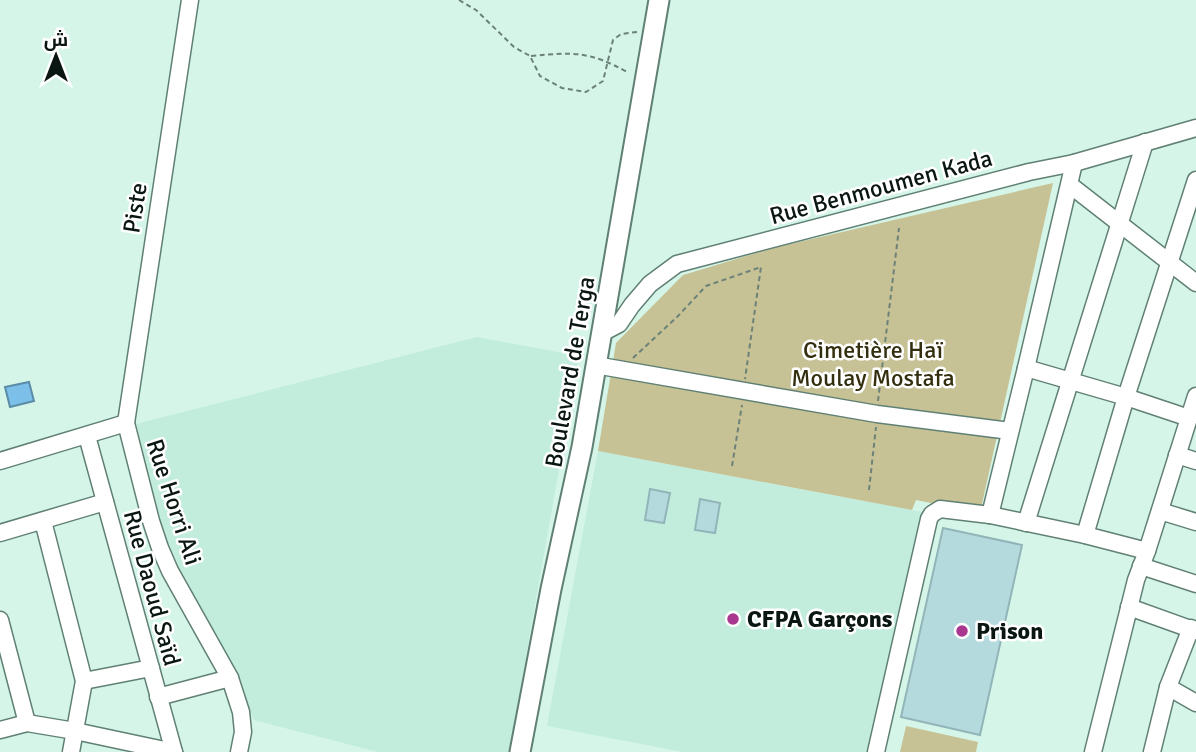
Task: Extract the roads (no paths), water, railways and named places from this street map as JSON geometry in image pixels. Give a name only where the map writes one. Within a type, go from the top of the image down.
[{"type":"main road","name":"Boulevard de Terga","points":[[520,752],[582,447],[659,0]]},
{"type":"street","name":"Piste","points":[[126,423],[190,0]]},
{"type":"street","name":"Rue Benmoumen Kada","points":[[602,333],[619,324],[650,284],[677,264],[1016,175],[1074,163],[1196,128]]},
{"type":"street","points":[[1026,523],[1145,142]]},
{"type":"street","points":[[990,515],[1074,163]]},
{"type":"street","points":[[1085,535],[1196,180]]},
{"type":"street","points":[[1070,184],[1196,283]]},
{"type":"street","points":[[595,365],[877,414],[1010,431]]},
{"type":"street","points":[[1026,369],[1189,418]]},
{"type":"street","points":[[1093,752],[1129,607],[1196,397]]},
{"type":"street","name":"Rue Horri Ali","points":[[0,461],[126,423],[160,548],[230,678],[243,722],[239,752]]},
{"type":"street","name":"Rue Daoud Saïd","points":[[88,436],[174,752]]},
{"type":"street","points":[[1177,456],[1196,461]]},
{"type":"street","points":[[0,533],[106,502]]},
{"type":"street","points":[[876,752],[929,519],[940,509],[990,515],[1085,535],[1196,584]]},
{"type":"street","points":[[1160,511],[1196,522]]},
{"type":"street","points":[[43,522],[84,681],[71,752]]},
{"type":"street","points":[[1129,607],[1194,629],[1168,687],[1152,752]]},
{"type":"street","points":[[0,620],[27,723]]},
{"type":"street","points":[[84,681],[151,668]]},
{"type":"street","points":[[158,696],[230,678]]},
{"type":"street","points":[[1168,687],[1196,703]]},
{"type":"street","points":[[0,730],[27,723],[75,731],[127,747],[174,752]]},
{"type":"water","points":[[29,382],[34,401],[10,407],[5,387]]},
{"type":"place","name":"CFPA Garçons","points":[[733,619]]},
{"type":"place","name":"Prison","points":[[962,631]]},
{"type":"park label","name":"Cimetière Haï Moulay Mostafa","points":[[873,364]]}]
